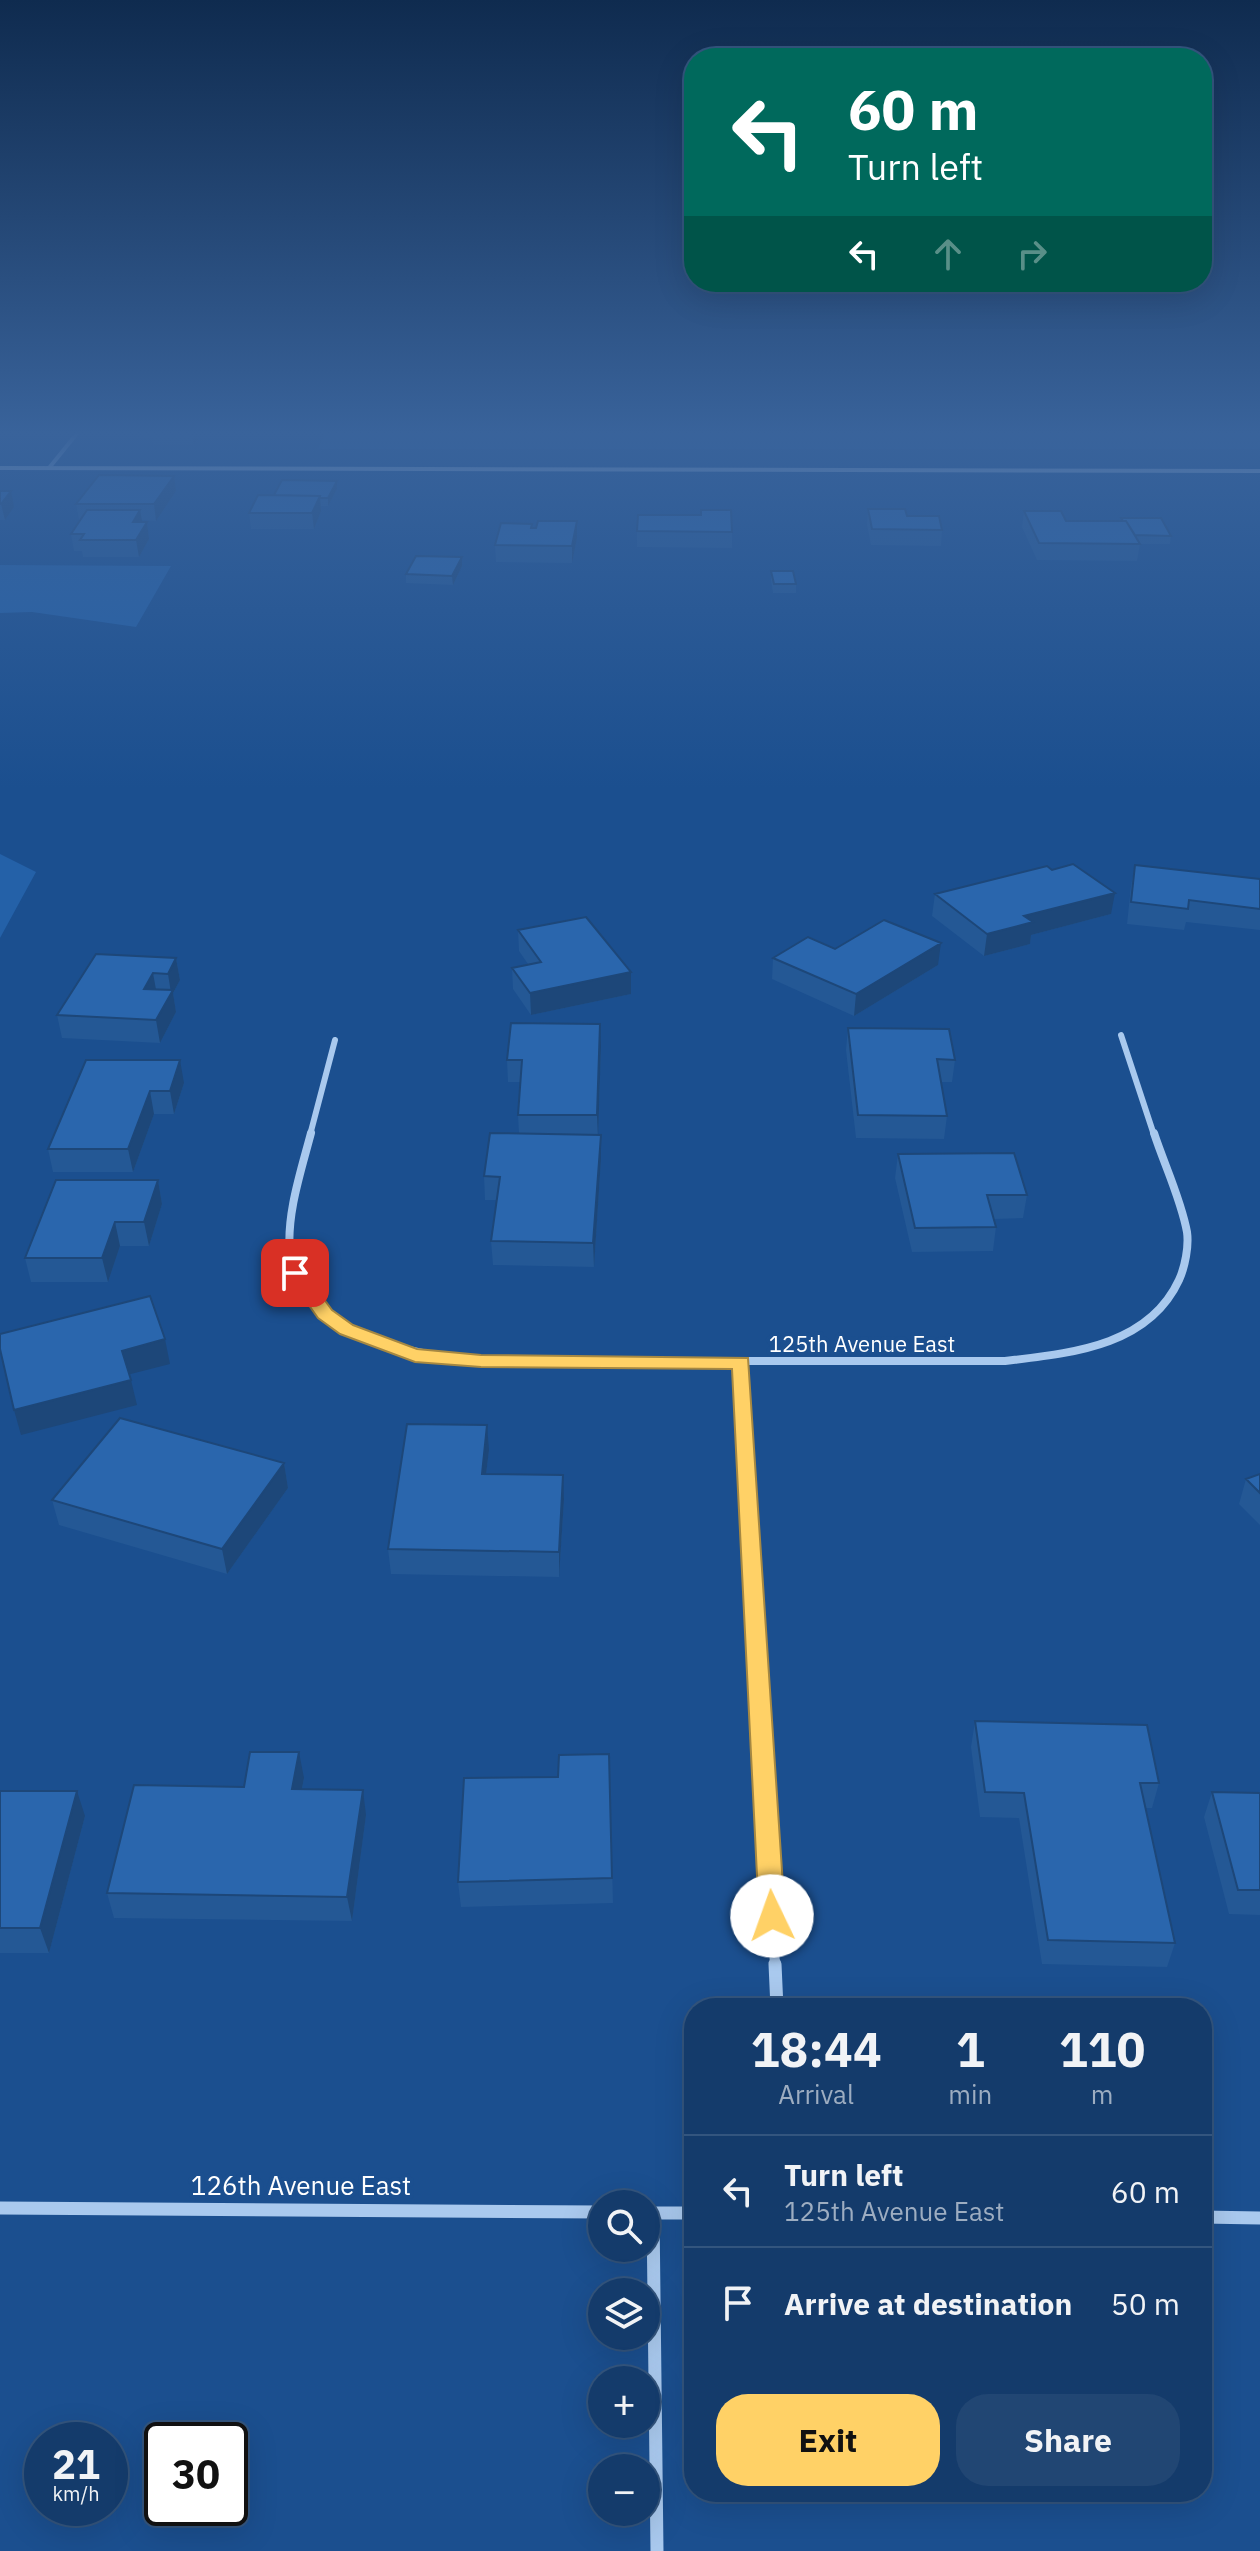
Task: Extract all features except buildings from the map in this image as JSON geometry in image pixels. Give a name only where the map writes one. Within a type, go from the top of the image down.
[{"type":"street","name":"125th Avenue East","points":[[335,1040],[292,1221],[290,1253],[295,1273],[325,1314],[346,1330],[415,1355],[481,1361],[742,1363],[1005,1361],[1082,1351],[1128,1333],[1153,1317],[1171,1297],[1184,1269],[1187,1233],[1121,1035]]},
{"type":"street","points":[[742,1363],[776,1998]]},
{"type":"street","name":"126th Avenue East","points":[[0,2208],[588,2212]]},
{"type":"street","points":[[660,2213],[684,2213]]},
{"type":"street","points":[[1212,2217],[1260,2218]]},
{"type":"street","points":[[650,2262],[657,2551]]},
{"type":"shaded area","points":[[0,565],[171,566],[136,627],[32,612],[0,613]]},
{"type":"shaded area","points":[[0,854],[36,872],[0,938]]},
{"type":"route","points":[[295,1273],[325,1314],[346,1330],[415,1355],[481,1361],[742,1363],[772,1916]]}]
